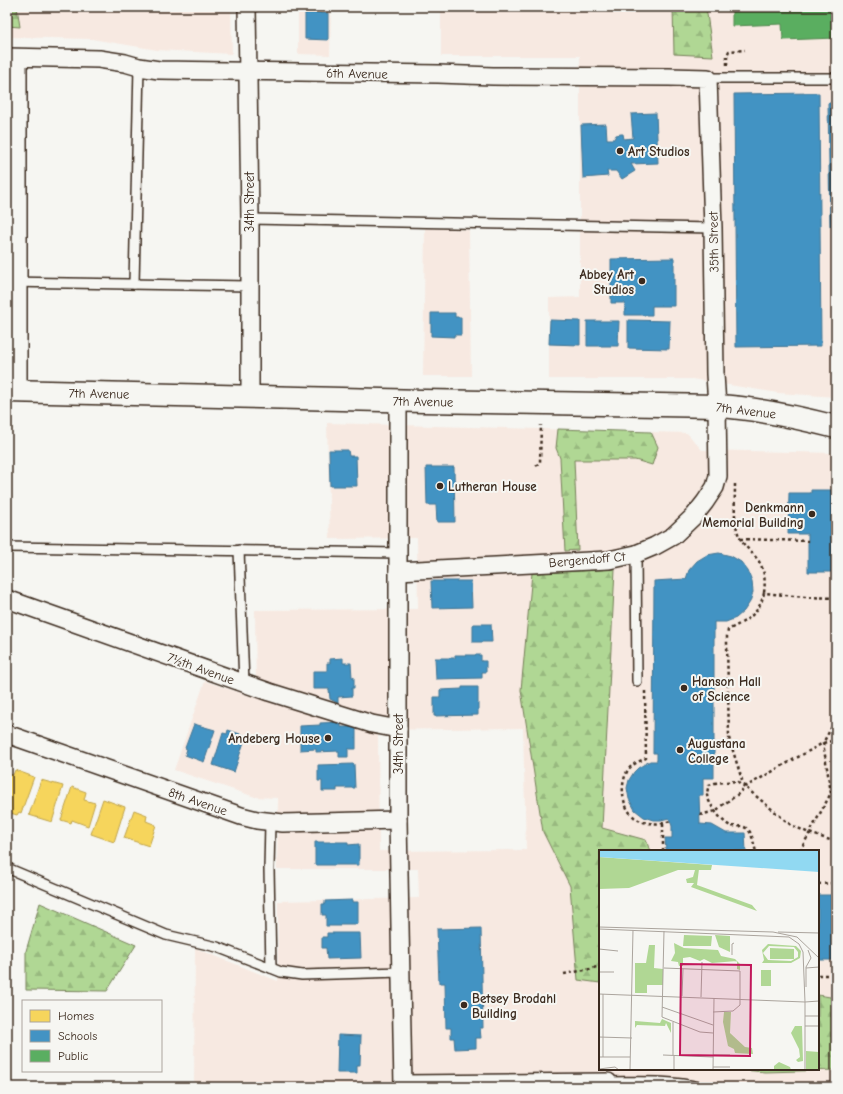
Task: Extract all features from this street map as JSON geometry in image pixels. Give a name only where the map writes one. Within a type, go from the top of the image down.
[{"type":"street","name":"34th Street","points":[[247,7],[250,219],[250,397]]},
{"type":"street","name":"6th Avenue","points":[[12,58],[99,59],[159,70],[493,76],[669,76],[708,78]]},
{"type":"street","points":[[12,58],[13,391]]},
{"type":"street","name":"35th Street","points":[[708,78],[717,406]]},
{"type":"street","name":"7th Avenue","points":[[13,391],[398,401],[732,406],[778,413],[836,427]]},
{"type":"street","name":"34th Street","points":[[398,401],[398,820],[403,1086]]},
{"type":"street","name":"Bergendoff Ct","points":[[398,571],[608,560],[636,554],[655,546],[673,536],[702,507],[715,487],[718,476],[717,406]]},
{"type":"street","name":"7½th Avenue","points":[[7,599],[244,684],[372,724],[398,729]]},
{"type":"street","name":"8th Avenue","points":[[7,734],[241,816],[283,823],[398,820]]},
{"type":"street","points":[[403,1086],[608,1082]]},
{"type":"lane","points":[[134,284],[139,67]]},
{"type":"lane","points":[[708,78],[836,78]]},
{"type":"lane","points":[[250,219],[713,228]]},
{"type":"lane","points":[[13,282],[249,286]]},
{"type":"lane","points":[[7,547],[398,553]]},
{"type":"lane","points":[[239,550],[244,684]]},
{"type":"lane","points":[[636,554],[637,681]]},
{"type":"lane","points":[[270,822],[269,869],[271,968]]},
{"type":"lane","points":[[7,868],[166,935],[217,947],[281,972],[302,975],[401,972]]},
{"type":"lane","points":[[608,1082],[665,1082],[700,1087]]},
{"type":"path","points":[[727,78],[728,51],[745,50]]},
{"type":"path","points":[[536,466],[540,462],[540,425]]},
{"type":"path","points":[[735,484],[737,532],[740,539],[756,557],[765,577],[762,602],[757,611],[728,630],[727,636],[729,738],[745,787]]},
{"type":"path","points":[[740,539],[808,541]]},
{"type":"path","points":[[764,593],[836,598]]},
{"type":"path","points":[[637,681],[644,682],[646,758],[636,762],[628,770],[623,788],[626,805],[632,815],[642,821],[663,824],[670,821]]},
{"type":"path","points":[[830,793],[823,743],[836,719]]},
{"type":"path","points":[[700,815],[716,811],[737,796],[745,787],[823,743],[836,740]]},
{"type":"path","points":[[756,850],[750,832],[747,828],[731,826],[721,820],[709,802],[706,793],[709,785],[737,781],[791,825],[836,842]]},
{"type":"path","points":[[800,850],[830,793],[836,785]]},
{"type":"path","points":[[663,824],[663,850]]},
{"type":"path","points":[[819,884],[836,883],[836,875]]},
{"type":"path","points":[[564,974],[590,970],[599,966]]},
{"type":"path","points":[[819,975],[836,975]]},
{"type":"shaded area","points":[[7,7],[231,7],[232,54],[157,50],[92,39],[7,37]]},
{"type":"shaded area","points":[[298,7],[331,7],[330,55],[298,54]]},
{"type":"shaded area","points":[[441,7],[836,7],[836,397],[778,393],[692,379],[549,379],[549,298],[580,297],[580,56],[441,56]]},
{"type":"shaded area","points":[[425,228],[469,230],[471,376],[423,376]]},
{"type":"shaded area","name":"Augustana College","points":[[327,423],[687,433],[702,450],[836,453],[836,1087],[257,1087],[194,1085],[195,948],[278,981],[278,901],[419,898],[418,869],[277,869],[278,798],[255,797],[174,770],[205,681],[256,698],[255,610],[418,609],[417,538],[330,539]],"holes":[[[523,728],[526,850],[379,851],[378,730]]]},
{"type":"green space","points":[[7,7],[17,7],[20,27],[7,26]]},
{"type":"green space","points":[[673,7],[706,7],[713,56],[674,54]]},
{"type":"green space","points":[[558,429],[651,432],[658,447],[652,465],[635,460],[574,460],[578,550],[565,551],[560,458],[556,448]]},
{"type":"green space","points":[[615,569],[602,828],[646,840],[650,850],[599,850],[599,983],[578,980],[570,886],[543,832],[521,690],[532,573]]},
{"type":"green space","points":[[40,903],[136,945],[107,991],[26,990],[26,951]]},
{"type":"green space","points":[[819,995],[836,998],[836,1070],[765,1072],[742,1070],[819,1070]]},
{"type":"building: Homes","points":[[15,770],[34,777],[21,813],[19,812],[17,815],[7,812],[7,780],[9,774],[13,775]]},
{"type":"building: Homes","points":[[41,780],[63,786],[52,822],[29,815]]},
{"type":"building: Homes","points":[[72,787],[86,792],[84,800],[95,803],[88,826],[72,820],[71,823],[61,820]]},
{"type":"building: Homes","points":[[103,799],[125,807],[114,842],[91,834]]},
{"type":"building: Homes","points":[[134,810],[147,815],[146,821],[156,825],[149,846],[124,838]]},
{"type":"building: Schools","points":[[307,8],[320,9],[320,13],[328,13],[328,40],[305,39],[305,13],[307,13]]},
{"type":"building: Schools","points":[[819,93],[821,346],[736,347],[734,94]]},
{"type":"building: Schools","points":[[828,103],[836,103],[836,226],[830,226]]},
{"type":"building: Schools","name":"Art Studios","points":[[656,113],[658,163],[631,164],[635,171],[622,179],[616,171],[607,171],[608,176],[583,178],[581,125],[606,124],[607,139],[614,139],[616,135],[621,134],[623,134],[624,139],[633,138],[631,114]]},
{"type":"building: Schools","name":"Abbey Art Studios","points":[[674,258],[674,306],[652,306],[652,315],[625,315],[625,303],[611,303],[611,259]]},
{"type":"building: Schools","points":[[431,313],[455,313],[455,317],[461,317],[461,335],[454,335],[454,337],[431,336]]},
{"type":"building: Schools","points":[[550,320],[580,321],[580,345],[549,344]]},
{"type":"building: Schools","points":[[628,320],[670,321],[669,349],[628,348]]},
{"type":"building: Schools","points":[[587,321],[619,321],[618,346],[587,346]]},
{"type":"building: Schools","points":[[329,450],[348,450],[349,456],[356,456],[357,486],[330,486]]},
{"type":"building: Schools","name":"Lutheran House","points":[[426,467],[454,467],[455,522],[437,522],[436,505],[427,505]]},
{"type":"building: Schools","name":"Denkmann Memorial Building","points":[[811,490],[836,490],[836,572],[808,572],[808,534],[788,534],[789,493],[811,493]]},
{"type":"building: Schools","name":"Hanson Hall of Science","points":[[719,553],[731,556],[741,562],[748,571],[752,581],[753,592],[750,602],[744,611],[736,618],[726,622],[714,622],[714,778],[703,778],[703,795],[699,795],[700,824],[712,825],[726,833],[745,833],[746,850],[666,850],[665,838],[672,838],[672,826],[669,818],[653,820],[644,817],[635,810],[629,799],[627,788],[629,780],[638,768],[650,761],[657,761],[657,753],[653,753],[654,581],[686,579],[689,570],[697,561],[707,555]]},
{"type":"building: Schools","points":[[431,581],[471,581],[472,607],[432,608]]},
{"type":"building: Schools","points":[[473,624],[491,624],[492,642],[473,642]]},
{"type":"building: Schools","points":[[455,655],[481,655],[481,661],[486,661],[486,672],[482,672],[482,678],[436,679],[435,658],[455,658]]},
{"type":"building: Schools","points":[[343,658],[343,663],[351,663],[352,677],[354,677],[354,688],[352,688],[352,696],[338,697],[338,703],[330,699],[329,689],[313,689],[313,671],[327,671],[327,663],[330,663],[330,659]]},
{"type":"building: Schools","points":[[462,687],[478,687],[478,715],[434,716],[434,697],[440,697],[440,690],[462,689]]},
{"type":"building: Schools","name":"Andeberg House","points":[[341,722],[341,727],[356,727],[356,749],[348,749],[348,757],[339,757],[339,751],[316,752],[316,749],[300,750],[300,726]]},
{"type":"building: Schools","points":[[194,724],[215,730],[204,762],[185,755],[187,749],[185,748]]},
{"type":"building: Schools","points":[[228,730],[246,736],[234,772],[213,765],[223,733],[227,734]]},
{"type":"building: Schools","points":[[354,764],[355,788],[337,788],[337,791],[322,791],[322,781],[318,781],[318,765]]},
{"type":"building: Schools","points":[[315,842],[348,842],[348,845],[359,844],[359,865],[315,865]]},
{"type":"building: Schools","points":[[819,895],[836,895],[836,960],[820,960]]},
{"type":"building: Schools","points":[[352,900],[352,902],[358,902],[358,924],[326,926],[326,915],[322,915],[322,904],[325,904],[325,901]]},
{"type":"building: Schools","name":"Betsey Brodahl Building","points":[[481,928],[483,1028],[480,1028],[481,1038],[476,1038],[476,1048],[455,1049],[454,1038],[451,1038],[451,1028],[446,1028],[445,983],[439,983],[437,929]]},
{"type":"building: Schools","points":[[327,933],[360,933],[361,958],[327,959],[326,948],[322,948],[322,937],[327,937]]},
{"type":"building: Schools","points":[[338,1035],[361,1036],[360,1065],[357,1065],[357,1073],[337,1073]]},
{"type":"building: Public","points":[[732,7],[836,7],[836,38],[783,40],[782,24],[732,26]]},
{"type":"place","name":"Art Studios","points":[[620,151]]},
{"type":"place","name":"Abbey Art Studios","points":[[642,281]]},
{"type":"place","name":"Lutheran House","points":[[440,486]]},
{"type":"place","name":"Denkmann Memorial Building","points":[[812,514]]},
{"type":"place","name":"Hanson Hall of Science","points":[[684,688]]},
{"type":"place","name":"Andeberg House","points":[[328,738]]},
{"type":"place","name":"Augustana College","points":[[680,750]]},
{"type":"place","name":"Betsey Brodahl Building","points":[[464,1005]]}]
